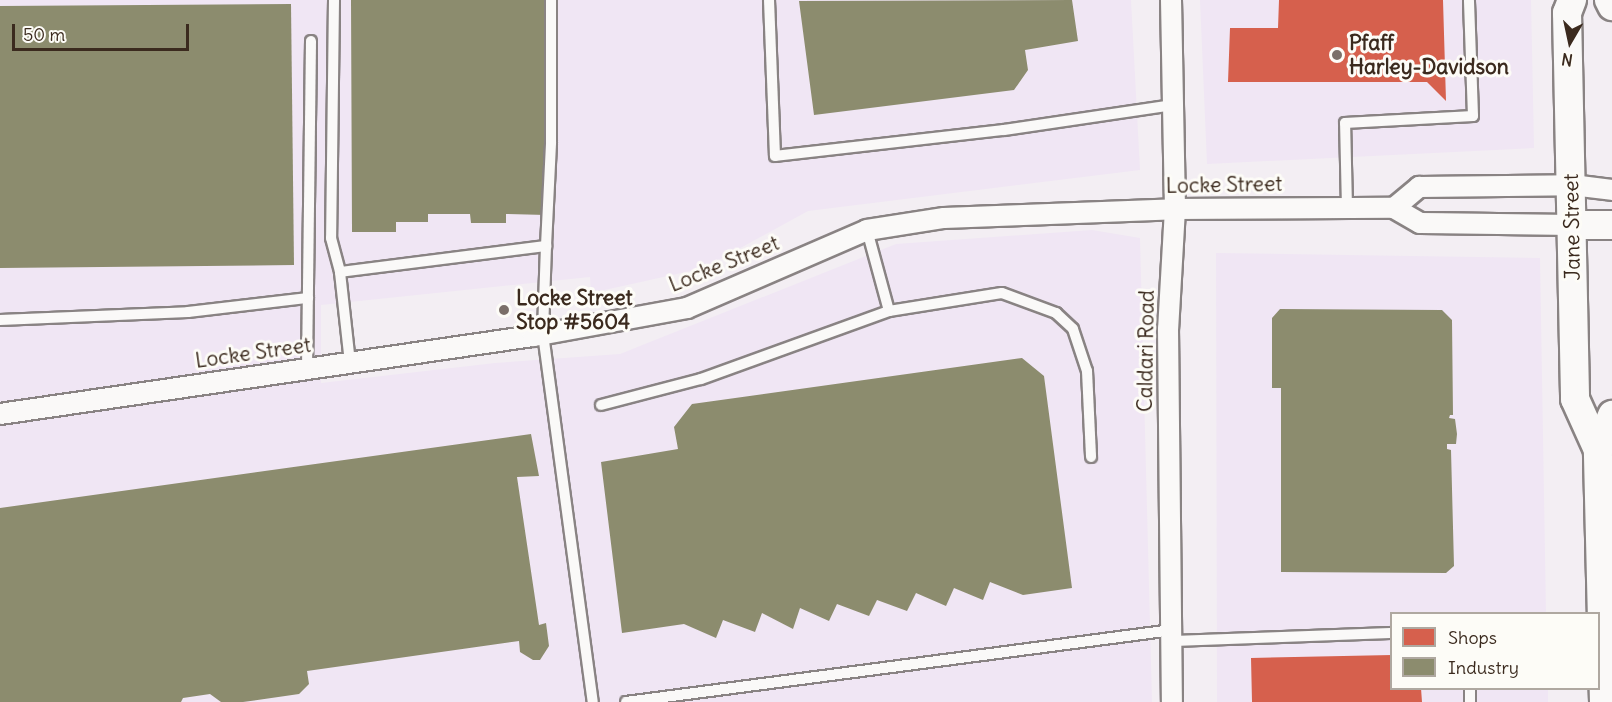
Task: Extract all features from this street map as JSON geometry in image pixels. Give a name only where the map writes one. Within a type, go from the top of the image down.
[{"type":"main road","name":"Jane Street","points":[[1572,0],[1567,13],[1575,399],[1598,450],[1604,702]]},
{"type":"main road","points":[[1609,0],[1612,6]]},
{"type":"main road","points":[[1572,225],[1612,225]]},
{"type":"main road","name":"Jane Street","points":[[1598,450],[1612,415]]},
{"type":"street","name":"Caldari Road","points":[[1171,0],[1175,209],[1168,329],[1172,702]]},
{"type":"street","points":[[1394,208],[1419,187],[1572,186],[1612,190]]},
{"type":"street","name":"Locke Street","points":[[0,414],[543,334],[687,308],[867,231],[944,218],[1175,209],[1394,208],[1420,223],[1572,225]]},
{"type":"lane","points":[[334,0],[331,238],[340,272],[350,363]]},
{"type":"lane","points":[[550,0],[551,142],[543,334],[593,702]]},
{"type":"lane","points":[[769,0],[775,156],[1004,130],[1173,105]]},
{"type":"lane","points":[[1347,208],[1345,123],[1473,116],[1469,0]]},
{"type":"lane","points":[[307,369],[311,41]]},
{"type":"lane","points":[[867,231],[889,311]]},
{"type":"lane","points":[[340,272],[546,246]]},
{"type":"lane","points":[[601,405],[701,379],[889,311],[1002,293],[1056,313],[1073,329],[1087,371],[1091,457]]},
{"type":"lane","points":[[0,320],[188,312],[308,298]]},
{"type":"lane","points":[[626,702],[1172,635],[1390,633]]},
{"type":"shaded area","points":[[0,0],[1131,0],[1140,170],[808,211],[704,268],[591,293],[590,277],[321,305],[321,383],[495,363],[620,354],[896,244],[1092,230],[1140,238],[1152,702],[0,702]]},
{"type":"shaded area","points":[[1200,0],[1531,0],[1534,148],[1207,164]]},
{"type":"shaded area","points":[[1216,253],[1540,258],[1546,612],[1390,612],[1390,690],[1548,690],[1548,702],[1217,702]]},
{"type":"building: Shops","name":"Pfaff Harley-Davidson","points":[[1279,0],[1443,0],[1446,101],[1427,82],[1228,82],[1230,28],[1278,28]]},
{"type":"building: Shops","points":[[1390,655],[1390,690],[1421,690],[1422,702],[1252,702],[1251,658]]},
{"type":"building: Industry","points":[[351,0],[545,0],[546,215],[506,214],[506,223],[471,223],[470,214],[428,214],[428,222],[396,222],[396,232],[352,232]]},
{"type":"building: Industry","points":[[1072,0],[1078,41],[1025,50],[1028,70],[1014,90],[814,115],[799,1]]},
{"type":"building: Industry","points":[[291,4],[294,265],[0,268],[0,6]]},
{"type":"building: Industry","points":[[1280,309],[1442,310],[1452,320],[1453,415],[1449,418],[1455,419],[1457,434],[1456,444],[1447,444],[1447,449],[1451,450],[1454,566],[1446,573],[1281,572],[1281,388],[1272,388],[1272,318]]},
{"type":"building: Industry","points":[[1022,358],[1044,376],[1072,588],[1023,595],[990,582],[983,600],[954,588],[946,606],[916,593],[907,611],[877,600],[869,616],[837,604],[829,621],[800,608],[793,629],[762,613],[755,632],[723,620],[716,638],[684,624],[622,633],[601,462],[678,449],[674,427],[692,404]]},
{"type":"building: Industry","points":[[531,434],[539,476],[517,477],[539,625],[546,623],[549,646],[540,660],[533,660],[520,652],[519,641],[307,671],[309,684],[299,694],[243,702],[221,702],[210,694],[183,698],[181,702],[0,702],[0,508]]},
{"type":"place","name":"Pfaff Harley-Davidson","points":[[1337,55]]},
{"type":"place","name":"Locke Street Stop #5604","points":[[504,310]]}]
